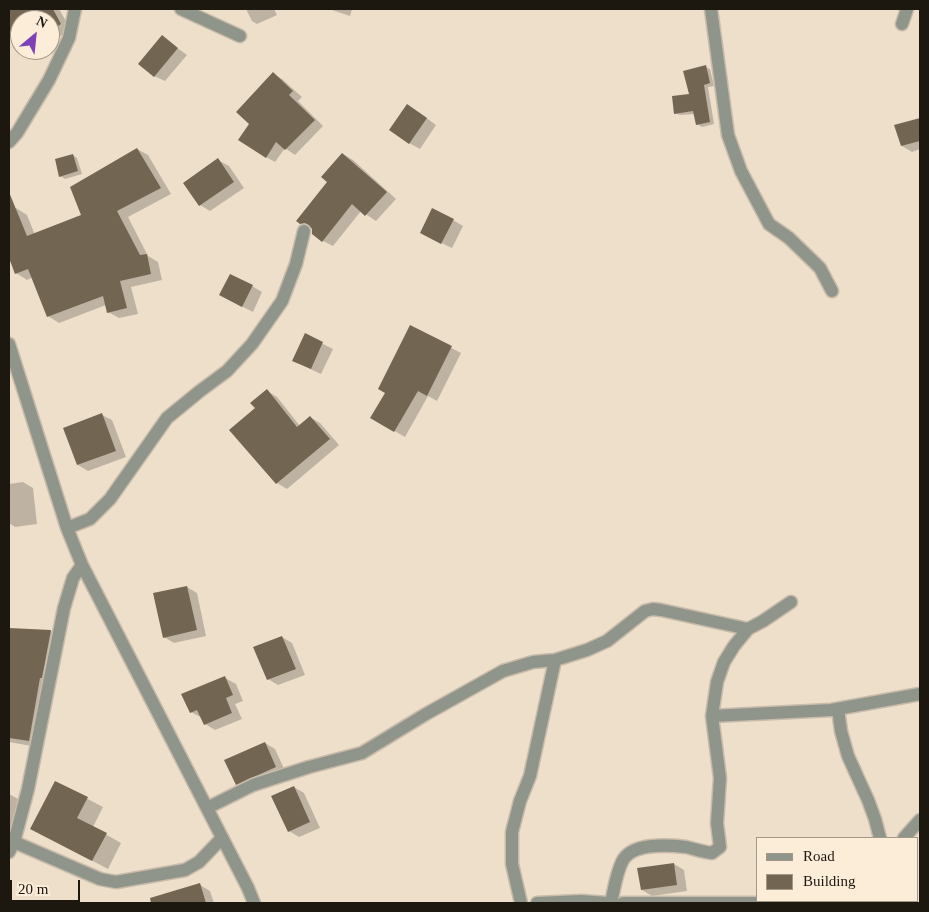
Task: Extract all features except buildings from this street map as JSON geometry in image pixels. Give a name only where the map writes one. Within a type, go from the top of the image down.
[{"type":"street","points":[[9,142],[17,133],[49,80],[69,38],[75,9]]},
{"type":"street","points":[[181,9],[240,36]]},
{"type":"street","points":[[711,9],[728,135],[741,171],[769,224],[789,238],[820,268],[832,291]]},
{"type":"street","points":[[902,24],[907,9]]},
{"type":"street","points":[[67,528],[90,519],[110,499],[167,418],[227,371],[252,344],[282,301],[296,264],[304,230]]},
{"type":"street","points":[[9,344],[67,528],[82,564],[254,903]]},
{"type":"street","points":[[82,564],[73,578],[64,608],[28,790],[11,847],[100,879],[116,882],[185,870],[199,862],[222,838]]},
{"type":"street","points":[[537,903],[581,901],[609,903],[621,862],[633,850],[653,846],[678,847],[712,854],[720,847],[717,822],[720,778],[712,716],[717,682],[724,662],[734,646],[748,630],[790,602]]},
{"type":"street","points":[[207,808],[254,785],[309,767],[362,753],[426,714],[504,671],[533,662],[555,660],[587,650],[607,641],[645,611],[653,609],[748,630]]},
{"type":"street","points":[[521,903],[512,864],[512,832],[520,801],[530,776],[555,660]]},
{"type":"street","points":[[712,716],[838,709],[920,694]]},
{"type":"street","points":[[838,709],[841,731],[848,756],[868,800],[880,837]]},
{"type":"street","points":[[905,837],[920,820]]},
{"type":"street","points":[[828,903],[846,902]]},
{"type":"street","points":[[623,903],[780,903]]}]
